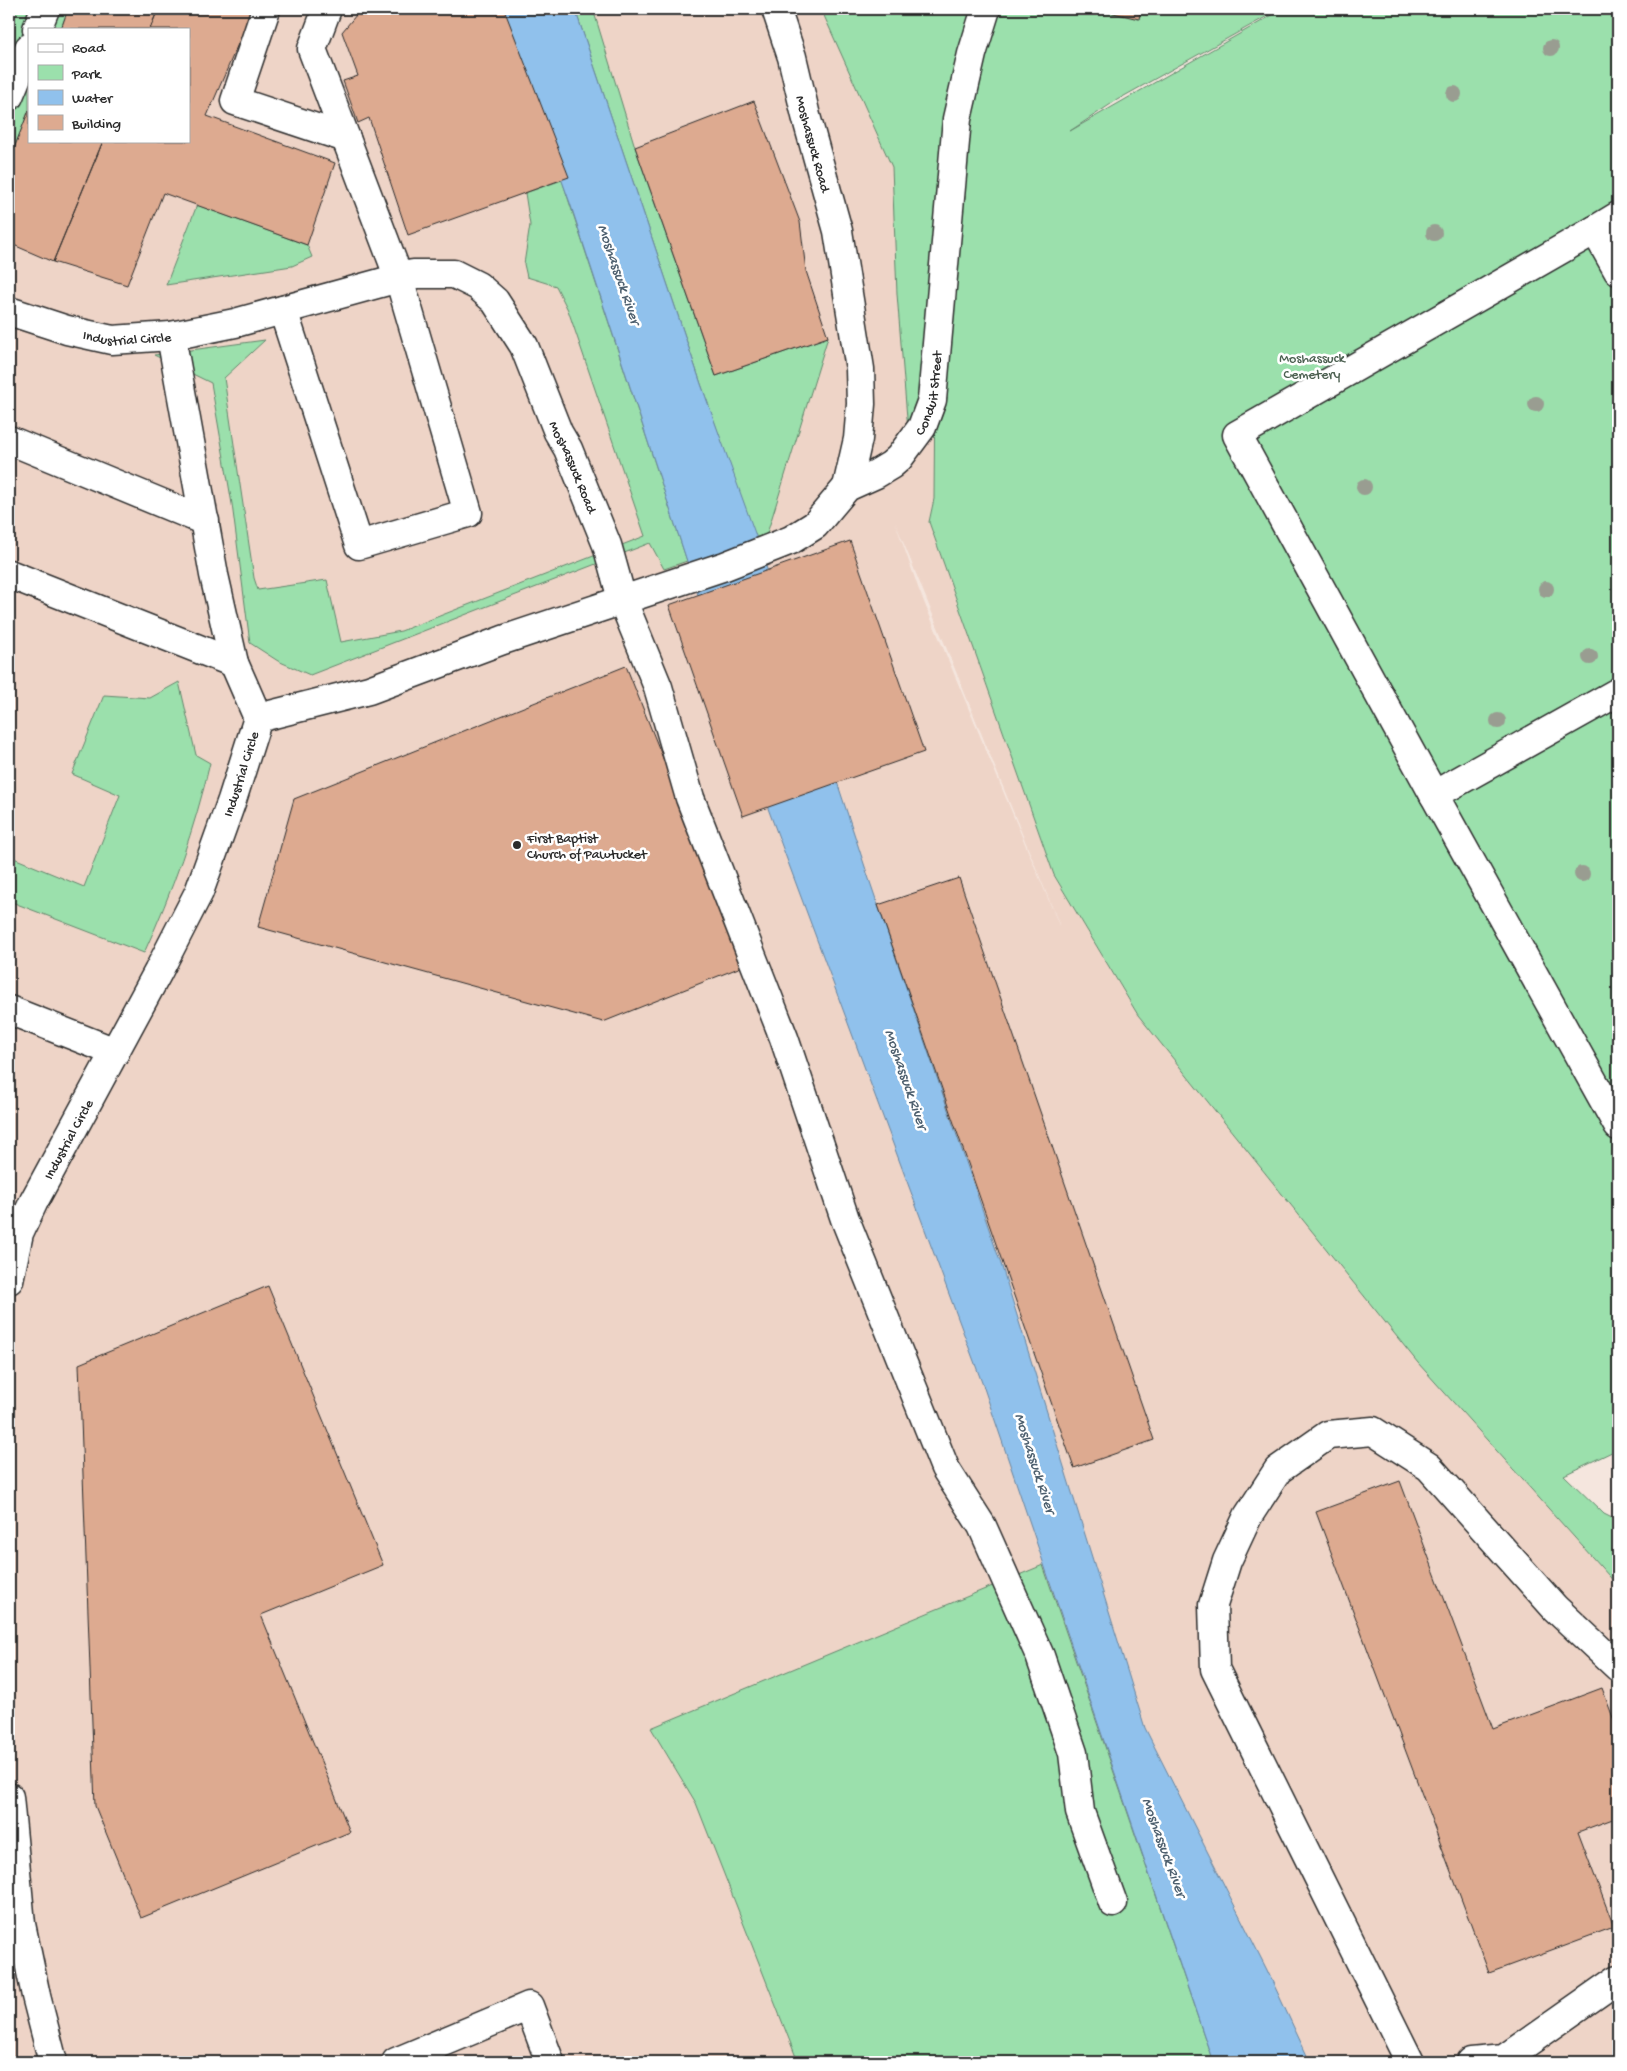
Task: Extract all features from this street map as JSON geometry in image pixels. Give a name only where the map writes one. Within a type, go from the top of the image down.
[{"type":"street","points":[[37,28],[45,9]]},
{"type":"street","points":[[266,9],[235,101],[346,138]]},
{"type":"street","points":[[283,310],[359,545],[468,513],[399,278],[312,49],[326,9]]},
{"type":"street","name":"Moshassuck Road","points":[[776,9],[792,57],[806,116],[838,231],[860,369],[861,404],[858,439],[847,487]]},
{"type":"street","name":"Conduit Street","points":[[622,599],[725,566],[791,540],[815,525],[847,487],[891,466],[922,426],[932,400],[957,119],[972,54],[986,9]]},
{"type":"street","points":[[9,96],[28,50]]},
{"type":"street","points":[[1618,216],[1237,435],[1618,1126]]},
{"type":"street","points":[[1595,230],[1618,271]]},
{"type":"street","name":"Moshassuck Road","points":[[171,336],[236,323],[413,274],[454,274],[478,286],[495,301],[524,346],[558,432],[568,449],[607,545],[622,599],[658,687],[690,798],[784,1038],[845,1219],[945,1468],[982,1526],[1040,1656],[1073,1752],[1080,1812],[1112,1903]]},
{"type":"street","name":"Industrial Circle","points":[[9,311],[67,330],[112,340],[171,336],[179,389],[191,442],[214,575],[234,663],[258,718],[232,800],[199,892],[19,1233],[9,1280]]},
{"type":"street","points":[[9,440],[205,521]]},
{"type":"street","points":[[9,574],[234,663]]},
{"type":"street","points":[[258,718],[369,690],[503,640],[587,613],[622,599]]},
{"type":"street","points":[[1434,795],[1618,692]]},
{"type":"street","points":[[9,1010],[115,1052]]},
{"type":"street","points":[[1410,2062],[1215,1669],[1213,1605],[1227,1561],[1248,1516],[1278,1470],[1328,1435],[1374,1430],[1429,1467],[1555,1608],[1618,1667]]},
{"type":"street","points":[[9,1797],[21,1924],[36,1996],[53,2062]]},
{"type":"street","points":[[1471,2062],[1504,2059],[1618,1979]]},
{"type":"street","points":[[396,2062],[529,2006],[550,2062]]},
{"type":"shaded area","points":[[9,9],[500,9],[570,203],[695,586],[764,558],[579,9],[1142,9],[1101,33],[934,499],[929,522],[1054,875],[1138,1015],[1418,1363],[1618,1586],[1618,2062],[9,2062]],"holes":[[[895,522],[1059,924],[919,590]]]},
{"type":"green space","points":[[9,9],[68,9],[61,28],[28,28],[28,113],[9,161]]},
{"type":"green space","points":[[575,9],[593,9],[635,147],[716,376],[828,337],[761,553],[701,384]]},
{"type":"green space","name":"Moshassuck Cemetery","points":[[821,9],[1280,9],[1117,100],[1070,131],[1283,9],[1618,9],[1618,1449],[1564,1475],[1604,1514],[1618,1521],[1618,1586],[1418,1363],[1138,1015],[1054,875],[929,522],[934,499],[935,377],[909,443],[897,294],[892,167]]},
{"type":"green space","points":[[562,180],[687,561],[664,569],[650,543],[310,675],[278,661],[250,643],[232,504],[211,383],[154,355],[265,340],[224,378],[254,578],[258,590],[327,580],[341,642],[401,631],[645,536],[568,310],[556,286],[527,277],[524,264],[530,225],[525,193]]},
{"type":"green space","points":[[197,205],[307,245],[312,257],[292,266],[166,285]]},
{"type":"green space","points":[[179,682],[196,755],[210,763],[182,859],[144,953],[9,901],[9,856],[84,887],[120,795],[72,774],[104,695],[150,698]]},
{"type":"green space","points":[[1043,1565],[1213,2062],[798,2062],[696,1803],[651,1728]]},
{"type":"water","name":"Moshassuck River","points":[[500,9],[575,9],[701,384],[756,536],[870,882],[1002,1267],[1145,1728],[1267,1970],[1310,2062],[1213,2062],[984,1388],[766,803],[570,203]]},
{"type":"building","points":[[68,9],[158,9],[150,28],[61,28]]},
{"type":"building","points":[[158,9],[253,9],[207,116],[335,163],[307,245],[163,193],[127,285],[53,262],[103,142],[190,142],[190,28],[150,28]]},
{"type":"building","points":[[361,9],[504,9],[569,177],[408,235],[369,118],[358,123],[343,81],[358,76],[342,32]]},
{"type":"building","points":[[1096,9],[1141,9],[1139,19]]},
{"type":"building","points":[[754,101],[800,222],[806,271],[828,337],[716,376],[635,147]]},
{"type":"building","points":[[28,113],[28,142],[103,142],[53,262],[9,243],[9,161]]},
{"type":"building","points":[[850,541],[924,752],[743,816],[669,605]]},
{"type":"building","points":[[626,666],[746,965],[603,1022],[258,927],[294,799]]},
{"type":"building","points":[[959,878],[1154,1440],[1074,1468],[878,905]]},
{"type":"building","points":[[268,1286],[383,1565],[261,1615],[350,1832],[141,1918],[95,1806],[79,1364]]},
{"type":"building","points":[[1400,1481],[1493,1729],[1602,1688],[1618,1731],[1618,1817],[1578,1832],[1614,1927],[1489,1973],[1316,1512]]},
{"type":"place","name":"First Baptist Church of Pawtucket","points":[[517,845]]}]
